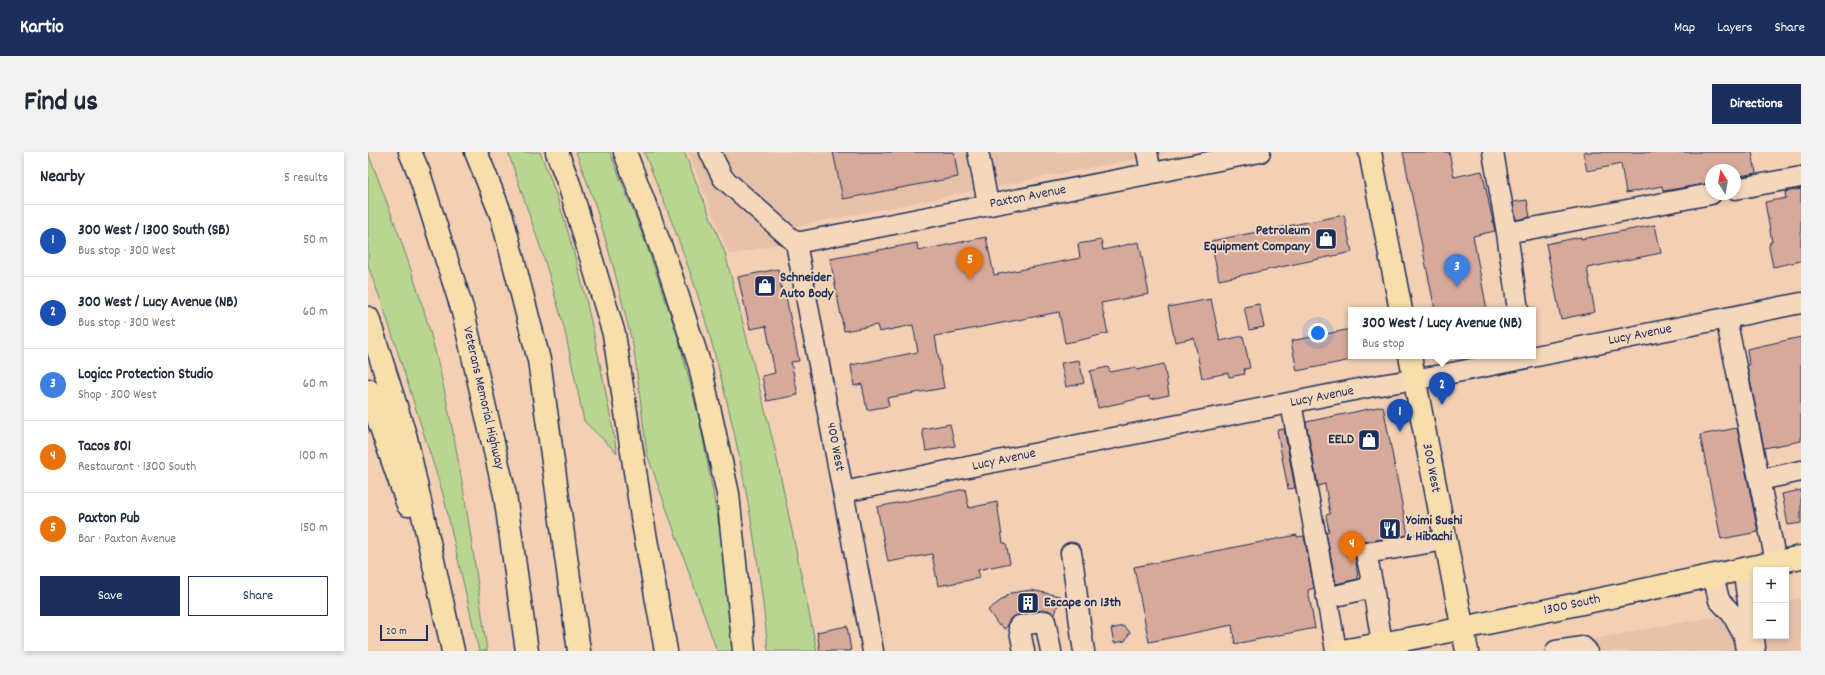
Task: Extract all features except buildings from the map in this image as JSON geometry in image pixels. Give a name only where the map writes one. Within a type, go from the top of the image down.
[{"type":"main road","name":"Veterans Memorial Highway","points":[[410,152],[419,172],[462,308],[505,495],[527,651]]},
{"type":"main road","points":[[476,152],[502,217],[539,360],[579,651]]},
{"type":"main road","points":[[556,152],[569,184],[614,334],[642,517],[666,651]]},
{"type":"main road","points":[[625,152],[668,266],[700,366],[728,494],[744,651]]},
{"type":"main road","points":[[1370,152],[1400,307]]},
{"type":"main road","points":[[368,318],[406,438],[452,651]]},
{"type":"main road","name":"300 West","points":[[1411,359],[1467,651]]},
{"type":"main road","points":[[368,390],[405,495],[423,562],[445,614]]},
{"type":"main road","name":"1300 South","points":[[1342,651],[1462,628],[1801,557]]},
{"type":"street","points":[[710,152],[723,178],[796,243]]},
{"type":"street","points":[[978,152],[988,204]]},
{"type":"street","points":[[1147,152],[1151,173]]},
{"type":"street","name":"Paxton Avenue","points":[[796,243],[988,204],[1260,152]]},
{"type":"street","points":[[1493,152],[1518,307]]},
{"type":"street","points":[[1741,188],[1801,176]]},
{"type":"street","points":[[1507,233],[1705,195]]},
{"type":"street","name":"400 West","points":[[796,243],[873,651]]},
{"type":"street","name":"Lucy Avenue","points":[[1536,355],[1801,303]]},
{"type":"street","points":[[1726,318],[1776,562]]},
{"type":"street","name":"Lucy Avenue","points":[[843,492],[1517,359]]},
{"type":"street","points":[[1291,403],[1336,651]]},
{"type":"street","points":[[1760,480],[1801,472]]},
{"type":"street","points":[[1382,644],[1366,553],[1446,540]]},
{"type":"street","points":[[1071,553],[1084,651]]},
{"type":"street","points":[[1727,572],[1719,600],[1732,614],[1750,638]]},
{"type":"street","points":[[1727,572],[1750,638]]},
{"type":"street","points":[[1327,598],[1372,587]]},
{"type":"street","points":[[1024,651],[1019,626],[1045,621],[1051,651]]},
{"type":"street","points":[[1556,651],[1583,647],[1587,651]]},
{"type":"shaded area","points":[[688,152],[1170,152],[797,226],[790,229],[784,243],[729,255]]},
{"type":"shaded area","points":[[1801,598],[1801,651],[1538,651],[1639,630],[1732,614],[1753,633],[1753,639],[1789,639],[1789,600]]},
{"type":"green space","points":[[508,152],[540,152],[555,192],[586,298],[617,453],[584,421],[564,327],[544,258]]},
{"type":"green space","points":[[576,152],[610,152],[649,252],[678,337],[699,417],[725,557],[735,651],[717,651],[647,454],[634,350],[614,269],[594,201]]},
{"type":"green space","points":[[644,152],[684,152],[725,253],[774,445],[817,651],[768,651],[758,562],[751,517],[723,386],[712,342],[693,280]]},
{"type":"green space","points":[[368,153],[411,270],[437,359],[451,421],[463,486],[487,651],[479,651],[443,494],[384,309],[368,266]]},
{"type":"place","name":"Petroleum Equipment Company","points":[[1326,239]]},
{"type":"place","name":"Paxton Pub","points":[[970,280]]},
{"type":"place","name":"Schneider Auto Body","points":[[765,286]]},
{"type":"place","name":"Logicc Protection Studio","points":[[1457,287]]},
{"type":"place","name":"300 West / Lucy Avenue (NB)","points":[[1442,405]]},
{"type":"place","name":"300 West / 1300 South (SB)","points":[[1400,432]]},
{"type":"place","name":"EELD","points":[[1369,440]]},
{"type":"place","name":"Yoimi Sushi & Hibachi","points":[[1390,529]]},
{"type":"place","name":"Tacos 801","points":[[1352,564]]},
{"type":"place","name":"Escape on 13th","points":[[1028,603]]}]
